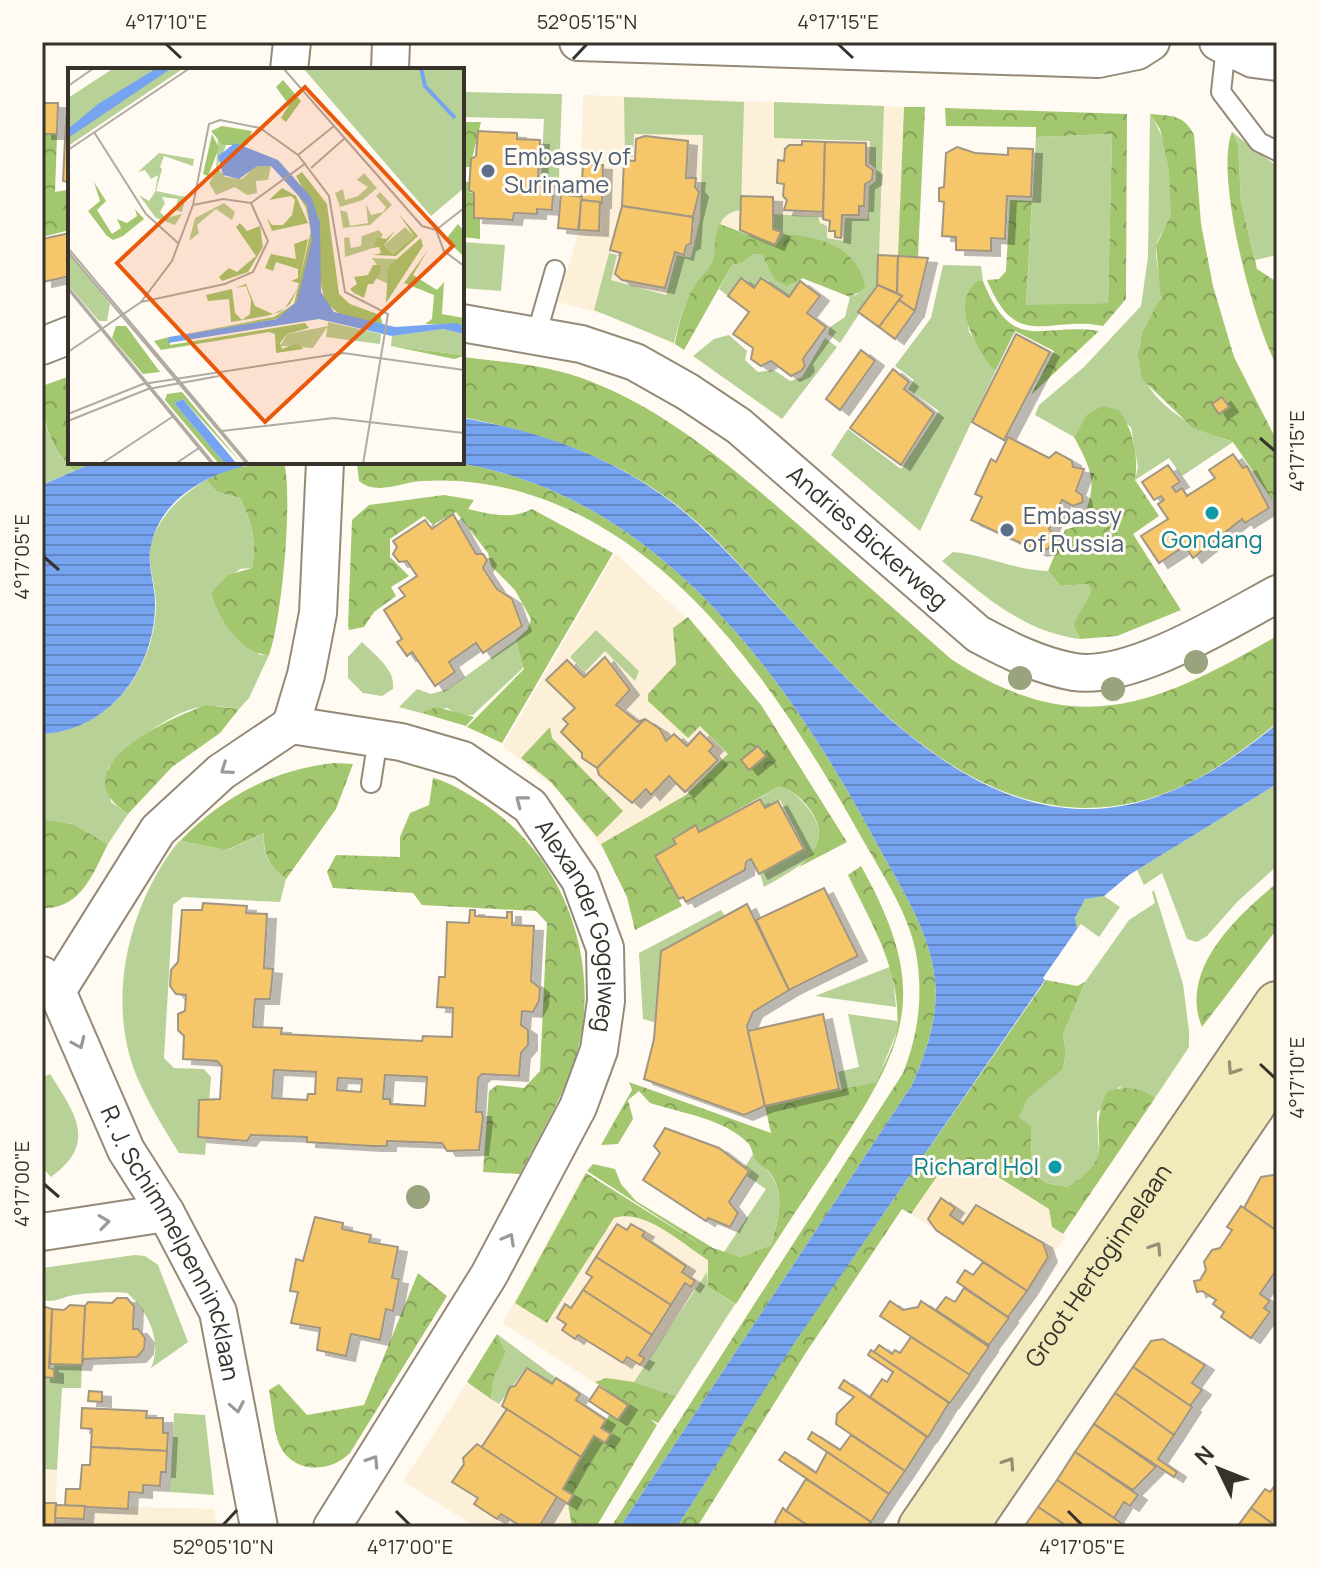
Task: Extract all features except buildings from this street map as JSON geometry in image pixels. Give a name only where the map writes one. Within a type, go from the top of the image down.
[{"type":"main road","name":"Groot Hertoginnelaan","points":[[921,1527],[1277,1004]]},
{"type":"main road","name":"Groot Hertoginnelaan","points":[[965,1527],[1277,1069]]},
{"type":"street","points":[[289,68],[292,42]]},
{"type":"street","points":[[390,68],[391,42]]},
{"type":"street","points":[[578,42],[1098,59],[1137,51],[1151,42]]},
{"type":"street","points":[[1222,44],[1253,59],[1277,62]]},
{"type":"street","name":"Andries Bickerweg","points":[[464,323],[581,344],[635,362],[726,417],[978,634],[1013,654],[1076,672],[1132,665],[1174,649],[1277,594]]},
{"type":"street","points":[[42,346],[68,336]]},
{"type":"street","points":[[49,983],[158,830],[221,772],[291,725],[306,675],[318,613],[325,464]]},
{"type":"street","name":"Alexander Gogelweg","points":[[291,725],[378,738],[463,760],[530,806],[580,880],[605,948],[606,1001],[599,1050],[578,1107],[544,1176],[437,1362],[332,1527]]},
{"type":"street","name":"R. J. Schimmelpennincklaan","points":[[49,983],[126,1150],[166,1213],[218,1312],[259,1527]]},
{"type":"street","points":[[42,1232],[166,1213]]},
{"type":"lane","points":[[1222,44],[1221,92],[1259,142],[1277,151]]},
{"type":"lane","points":[[536,336],[555,270]]},
{"type":"lane","points":[[371,783],[378,738]]},
{"type":"shaded area","points":[[583,95],[904,107],[897,293],[741,230],[675,345],[614,317],[558,302],[579,230]]},
{"type":"shaded area","points":[[615,553],[709,639],[792,752],[606,854],[562,794],[503,746]]},
{"type":"shaded area","points":[[956,1160],[972,1161],[1049,1209],[1052,1227],[1066,1236],[1028,1292],[911,1214],[938,1175]]},
{"type":"shaded area","points":[[585,1172],[752,1279],[658,1424],[503,1323]]},
{"type":"shaded area","points":[[467,1383],[581,1457],[596,1527],[476,1527],[403,1481]]},
{"type":"shaded area","points":[[42,1469],[57,1471],[56,1505],[214,1509],[217,1527],[42,1527]]},
{"type":"green space","points":[[464,92],[562,94],[559,178],[541,177],[544,119],[464,117]]},
{"type":"green space","points":[[624,97],[744,102],[741,210],[724,217],[720,224],[711,265],[688,297],[674,343],[594,310],[609,253],[617,255],[611,280],[666,295],[677,255],[691,258],[700,219],[703,135],[634,134],[633,157],[625,157]]},
{"type":"green space","points":[[774,102],[884,106],[878,285],[840,343],[828,334],[830,327],[845,317],[850,297],[858,294],[776,245],[781,233],[773,229],[773,214],[818,217],[820,223],[827,226],[827,238],[844,241],[845,218],[868,219],[869,186],[876,181],[876,169],[869,163],[870,141],[774,138]]},
{"type":"green space","points":[[904,107],[925,107],[918,257],[898,256]]},
{"type":"green space","points":[[945,108],[1127,114],[1126,299],[1103,326],[1022,324],[998,302],[987,280],[999,279],[1006,271],[1010,200],[1032,201],[1026,305],[1108,303],[1112,134],[1036,137],[1036,127],[946,126]]},
{"type":"green space","points":[[1150,114],[1165,148],[1172,202],[1170,218],[1156,248],[1161,296],[1142,334],[1139,355],[1143,373],[1151,390],[1180,417],[1233,442],[1182,476],[1169,458],[1135,480],[1138,467],[1131,427],[1101,406],[1086,415],[1074,437],[1035,415],[1039,405],[1084,367],[1141,306],[1148,257]]},
{"type":"green space","points":[[1150,114],[1181,120],[1194,135],[1201,224],[1213,286],[1234,357],[1277,441],[1277,507],[1233,442],[1193,428],[1142,379],[1138,355],[1142,332],[1161,298],[1156,246],[1171,215],[1169,169],[1160,129]]},
{"type":"green space","points":[[464,122],[481,122],[470,167],[464,167]]},
{"type":"green space","points":[[1232,132],[1274,164],[1277,176],[1277,255],[1255,260],[1241,201],[1238,144]]},
{"type":"green space","points":[[1232,132],[1238,144],[1241,201],[1257,269],[1277,282],[1277,366],[1248,285],[1232,214],[1228,153]]},
{"type":"green space","points":[[42,134],[57,135],[55,192],[67,190],[68,230],[42,237]]},
{"type":"green space","points":[[1112,134],[1108,303],[1026,306],[1036,137]]},
{"type":"green space","points":[[464,182],[469,182],[470,193],[474,193],[473,216],[480,219],[480,239],[464,237]]},
{"type":"green space","points":[[720,224],[775,245],[786,235],[812,238],[837,247],[855,264],[865,288],[850,297],[802,278],[787,286],[774,279],[762,255],[753,254],[744,262],[732,265],[684,350],[675,344],[680,322],[693,288],[712,262]]},
{"type":"green space","points":[[464,242],[505,245],[501,291],[464,288]]},
{"type":"green space","points":[[753,254],[762,255],[774,278],[802,278],[790,297],[762,277],[754,287],[741,279],[728,296],[719,289],[732,265],[744,262]]},
{"type":"green space","points":[[943,265],[981,266],[983,281],[978,281],[965,303],[969,332],[996,370],[920,531],[831,455],[848,429],[901,469],[939,411],[908,389],[914,380],[895,366],[931,318]]},
{"type":"green space","points":[[978,281],[983,281],[994,304],[1006,319],[1018,327],[1030,331],[1099,331],[1031,395],[1054,351],[1015,331],[996,370],[991,367],[972,335],[965,312],[970,290]]},
{"type":"green space","points":[[729,335],[747,351],[745,360],[758,372],[774,370],[790,381],[802,377],[825,338],[837,347],[782,419],[693,356],[714,339]]},
{"type":"green space","points":[[464,357],[572,375],[646,408],[700,444],[751,484],[951,659],[997,685],[1039,700],[1078,706],[1117,704],[1155,695],[1193,680],[1277,636],[1277,723],[1199,778],[1126,804],[1068,807],[1013,795],[962,771],[914,739],[826,657],[732,556],[674,503],[600,459],[518,430],[464,417]]},
{"type":"green space","points":[[68,377],[68,464],[90,464],[74,471],[65,462],[58,452],[46,422],[42,386]]},
{"type":"green space","points":[[42,403],[52,440],[74,471],[42,485]]},
{"type":"green space","points":[[1101,406],[1119,410],[1128,426],[1135,453],[1135,480],[1159,516],[1133,534],[1181,610],[1117,636],[1080,639],[1073,624],[1091,592],[1088,584],[1061,586],[1048,571],[1065,530],[1080,525],[1086,511],[1091,480],[1074,437],[1086,415]]},
{"type":"green space","points":[[284,464],[287,502],[285,558],[269,655],[249,649],[240,642],[225,623],[211,593],[228,575],[252,568],[254,541],[240,498],[217,492],[206,480],[231,468]]},
{"type":"green space","points":[[357,464],[459,464],[523,479],[590,509],[650,550],[705,599],[755,655],[800,716],[840,779],[912,908],[932,961],[936,993],[933,1020],[912,1085],[620,1527],[611,1527],[903,1073],[913,1043],[918,1012],[919,980],[915,948],[893,892],[835,791],[772,693],[697,603],[655,564],[608,531],[558,505],[509,489],[457,481],[422,481],[381,488],[359,481]]},
{"type":"green space","points":[[206,480],[217,492],[240,498],[254,541],[252,568],[240,569],[211,593],[214,603],[224,620],[260,655],[269,655],[249,698],[239,709],[208,706],[181,713],[140,738],[108,768],[111,802],[128,814],[108,844],[73,824],[42,819],[42,734],[66,730],[108,709],[137,673],[154,628],[156,604],[151,543],[172,507]]},
{"type":"green space","points":[[444,495],[474,500],[468,509],[492,514],[517,514],[532,509],[613,553],[502,743],[467,727],[524,669],[516,640],[528,629],[531,619],[515,590],[491,566],[488,553],[456,512],[433,525],[424,516],[390,539],[390,557],[409,576],[391,587],[396,596],[374,612],[364,627],[349,630],[348,626],[352,520],[369,505]]},
{"type":"green space","points":[[953,552],[1048,571],[1061,586],[1088,584],[1091,592],[1073,624],[1080,639],[1041,629],[1006,610],[942,561]]},
{"type":"green space","points":[[688,617],[761,705],[847,842],[799,867],[819,839],[816,819],[799,797],[778,787],[700,831],[697,825],[673,838],[676,844],[655,856],[682,906],[635,930],[627,897],[601,844],[686,795],[728,754],[700,726],[688,738],[648,701],[648,694],[676,664],[673,628]]},
{"type":"green space","points":[[596,630],[639,671],[635,681],[605,651],[585,672],[570,657]]},
{"type":"green space","points":[[516,640],[524,667],[473,715],[460,716],[447,708],[421,713],[399,707],[417,689],[431,694],[448,689]]},
{"type":"green space","points":[[362,642],[384,663],[391,675],[393,689],[382,696],[363,693],[348,678],[348,657]]},
{"type":"green space","points":[[206,705],[239,709],[220,733],[172,767],[128,814],[110,797],[105,780],[112,763],[146,734]]},
{"type":"green space","points":[[436,707],[474,717],[466,726],[422,713]]},
{"type":"green space","points":[[550,727],[552,738],[623,811],[597,837],[550,781],[521,758]]},
{"type":"green space","points":[[334,763],[353,764],[336,809],[286,879],[268,859],[264,833],[227,850],[180,841],[213,811],[250,788],[290,772]]},
{"type":"green space","points":[[433,778],[481,802],[532,847],[552,875],[578,939],[584,973],[580,1041],[562,1092],[520,1174],[483,1172],[489,1091],[497,1085],[524,1088],[540,1071],[547,923],[536,911],[422,905],[413,893],[333,888],[327,872],[336,855],[400,857],[400,837],[410,813],[429,805]]},
{"type":"green space","points":[[1277,784],[1277,866],[1238,901],[1207,936],[1197,942],[1187,939],[1162,873],[1144,885],[1137,870]]},
{"type":"green space","points":[[778,787],[791,792],[808,808],[817,822],[819,835],[810,856],[764,887],[760,874],[805,849],[780,800],[766,808],[760,798]]},
{"type":"green space","points":[[42,819],[73,824],[108,844],[91,878],[76,896],[67,903],[42,908]]},
{"type":"green space","points":[[264,833],[268,859],[286,879],[280,902],[183,897],[173,905],[164,1058],[174,1068],[204,1069],[211,1077],[205,1155],[179,1153],[144,1093],[127,1043],[123,982],[128,951],[147,892],[179,841],[228,850]]},
{"type":"green space","points":[[861,866],[884,911],[897,951],[903,986],[901,1019],[892,1052],[876,1085],[855,1121],[736,1304],[708,1287],[708,1260],[663,1229],[626,1216],[614,1218],[547,1323],[515,1303],[586,1173],[704,1247],[587,1171],[593,1164],[615,1169],[621,1184],[636,1201],[713,1248],[741,1257],[771,1245],[779,1208],[778,1190],[770,1173],[756,1160],[748,1143],[738,1135],[701,1117],[650,1103],[639,1091],[628,1100],[633,1119],[618,1144],[601,1145],[632,1090],[629,1082],[771,1133],[765,1106],[876,1082],[896,1036],[897,1009],[890,969],[848,875]]},
{"type":"green space","points":[[1277,883],[1277,929],[1202,1027],[1197,1005],[1198,985],[1205,964],[1230,927]]},
{"type":"green space","points":[[1154,890],[1183,984],[1189,1047],[1155,1098],[1119,1087],[1097,1113],[1099,1148],[1090,1171],[1067,1187],[1046,1183],[1032,1171],[1031,1127],[1019,1117],[1026,1099],[1063,1069],[1066,1052],[1063,1035],[1085,982],[1129,920],[1155,903]]},
{"type":"green space","points":[[1090,896],[1104,896],[1120,907],[1099,937],[1081,924],[1077,929],[1075,919],[1078,910]]},
{"type":"green space","points":[[721,910],[744,946],[719,1040],[643,1019],[639,953]]},
{"type":"green space","points":[[892,966],[896,1007],[815,996]]},
{"type":"green space","points":[[1046,980],[1077,986],[1085,982],[1063,1035],[1066,1052],[1063,1069],[1027,1099],[1019,1117],[1031,1126],[1032,1171],[1046,1183],[1067,1187],[1094,1164],[1098,1154],[1101,1108],[1107,1092],[1132,1088],[1155,1098],[1063,1234],[1052,1227],[1049,1209],[973,1161],[956,1160],[938,1175],[911,1214],[902,1209],[805,1354],[697,1527],[677,1527],[793,1344]]},
{"type":"green space","points":[[848,1014],[897,1021],[897,1032],[876,1082],[842,1090],[838,1072],[859,1067]]},
{"type":"green space","points":[[50,1074],[74,1114],[78,1127],[74,1152],[51,1177],[42,1167],[42,1078]]},
{"type":"green space","points":[[753,1154],[775,1182],[779,1209],[771,1245],[741,1257],[724,1252],[766,1189],[747,1176],[751,1170],[745,1167]]},
{"type":"green space","points":[[145,1256],[158,1265],[188,1342],[151,1368],[155,1347],[151,1327],[135,1300],[127,1293],[109,1292],[42,1300],[42,1268]]},
{"type":"green space","points":[[707,1272],[708,1287],[735,1304],[676,1396],[634,1382]]},
{"type":"green space","points":[[418,1273],[447,1296],[350,1453],[331,1465],[300,1465],[283,1452],[278,1441],[269,1390],[279,1384],[307,1415],[364,1405]]},
{"type":"green space","points":[[497,1334],[555,1377],[552,1383],[527,1367],[499,1404],[491,1399],[494,1377],[506,1352]]},
{"type":"green space","points":[[497,1334],[506,1352],[494,1377],[491,1399],[467,1382]]},
{"type":"green space","points":[[54,1365],[82,1365],[81,1388],[62,1388],[57,1470],[42,1469],[42,1377],[53,1378]]},
{"type":"green space","points":[[606,1378],[634,1382],[676,1396],[658,1423],[650,1419],[657,1425],[596,1527],[572,1527],[568,1504],[572,1495],[563,1489],[594,1436],[605,1443],[611,1434],[602,1428],[609,1415],[618,1420],[628,1404],[595,1382]]},
{"type":"green space","points":[[174,1413],[205,1415],[214,1495],[170,1492]]},
{"type":"water","points":[[464,418],[565,445],[614,466],[659,493],[708,533],[819,650],[903,730],[950,764],[999,790],[1051,806],[1106,808],[1164,794],[1195,780],[1277,724],[1277,784],[1129,875],[1104,896],[1085,899],[1075,918],[1077,929],[1043,978],[1045,980],[793,1345],[677,1527],[620,1527],[912,1085],[933,1021],[935,980],[927,943],[912,908],[840,779],[800,716],[755,655],[705,599],[650,550],[590,509],[523,479],[459,464],[464,464]]},
{"type":"water","points":[[90,464],[255,464],[212,477],[180,497],[167,511],[157,526],[151,545],[155,599],[153,630],[136,674],[107,709],[88,722],[42,734],[42,485]]},
{"type":"place","name":"Embassy of Suriname","points":[[488,171]]},
{"type":"place","name":"Gondang","points":[[1212,513]]},
{"type":"place","name":"Embassy of Russia","points":[[1007,530]]},
{"type":"place","name":"Richard Hol","points":[[1055,1167]]}]
